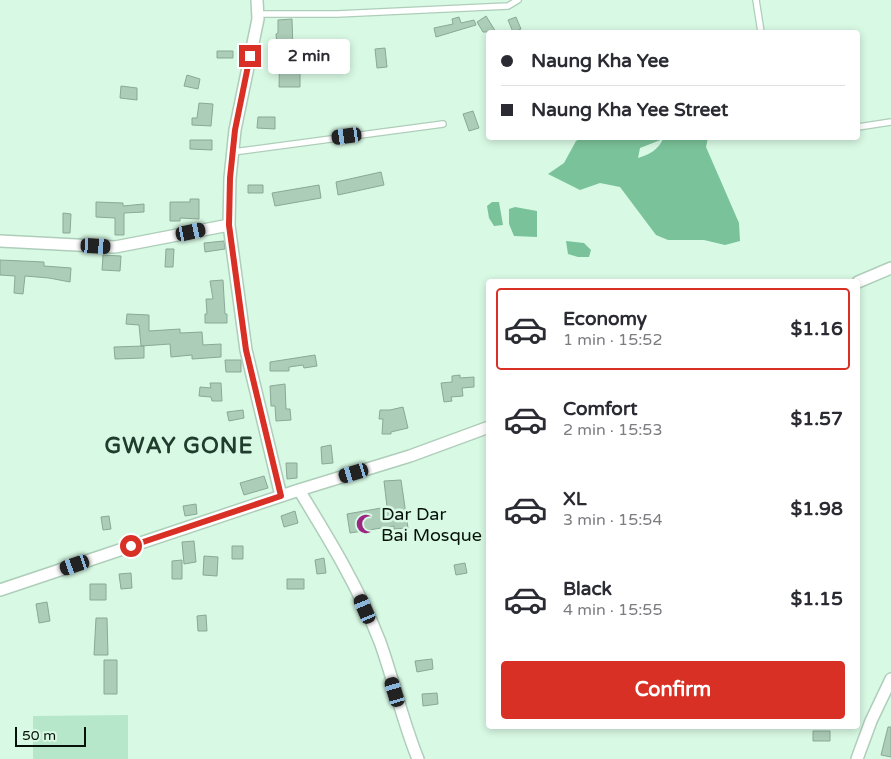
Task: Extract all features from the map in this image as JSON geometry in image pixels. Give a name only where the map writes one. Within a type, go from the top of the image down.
[{"type":"street","points":[[257,0],[258,14],[232,152],[229,225],[246,350],[281,496]]},
{"type":"street","points":[[0,241],[115,248],[229,225]]},
{"type":"street","points":[[860,281],[891,268]]},
{"type":"street","points":[[0,590],[299,490],[410,456],[486,428]]},
{"type":"street","points":[[299,490],[330,540],[358,592],[380,643],[404,725],[418,759]]},
{"type":"street","points":[[857,759],[871,721],[891,679]]},
{"type":"lane","points":[[258,14],[337,14],[484,3],[508,6],[518,0]]},
{"type":"lane","points":[[756,0],[761,30]]},
{"type":"lane","points":[[860,127],[891,122]]},
{"type":"lane","points":[[232,152],[443,124]]},
{"type":"shaded area","points":[[578,140],[660,140],[640,148],[638,158],[653,151],[662,140],[708,140],[706,147],[739,223],[740,241],[725,245],[704,240],[668,240],[656,235],[620,187],[600,183],[580,190],[548,174],[564,163]]},
{"type":"shaded area","points":[[492,202],[499,202],[503,225],[494,226],[489,218],[487,206]]},
{"type":"shaded area","points":[[515,207],[537,211],[537,237],[514,236],[509,224],[509,209]]},
{"type":"shaded area","points":[[566,241],[584,243],[591,250],[589,257],[578,257],[568,254]]},
{"type":"shaded area","points":[[128,715],[128,759],[33,759],[33,716]]},
{"type":"building","points":[[486,16],[495,30],[483,32],[477,22]]},
{"type":"building","points":[[459,17],[461,23],[474,20],[476,25],[436,37],[434,28],[453,24],[452,19]]},
{"type":"building","points":[[516,17],[521,29],[512,30],[508,20]]},
{"type":"building","points":[[292,19],[293,50],[298,50],[298,59],[305,59],[305,69],[300,69],[300,87],[279,87],[280,45],[277,45],[276,34],[278,33],[278,20]]},
{"type":"building","points":[[331,44],[332,53],[316,54],[316,45]]},
{"type":"building","points":[[385,48],[387,67],[377,68],[375,49]]},
{"type":"building","points":[[217,51],[233,51],[233,58],[217,58]]},
{"type":"building","points":[[187,75],[200,79],[198,89],[184,86]]},
{"type":"building","points":[[121,86],[137,88],[137,100],[120,98]]},
{"type":"building","points":[[199,103],[213,104],[211,126],[192,125],[192,118],[197,118]]},
{"type":"building","points":[[473,111],[479,128],[469,131],[463,114]]},
{"type":"building","points":[[258,117],[275,117],[275,129],[257,128]]},
{"type":"building","points":[[190,140],[212,140],[212,150],[190,149]]},
{"type":"building","points":[[381,172],[384,185],[338,195],[336,182]]},
{"type":"building","points":[[248,185],[263,185],[263,193],[248,193]]},
{"type":"building","points":[[319,185],[321,198],[275,206],[272,193]]},
{"type":"building","points":[[190,199],[199,199],[199,219],[180,218],[180,221],[170,221],[170,202],[190,202]]},
{"type":"building","points":[[96,202],[123,203],[123,206],[144,204],[144,212],[124,213],[124,235],[115,235],[115,218],[96,217]]},
{"type":"building","points":[[63,213],[71,214],[70,233],[63,233]]},
{"type":"building","points":[[224,241],[225,249],[205,252],[204,243]]},
{"type":"building","points":[[166,249],[174,249],[173,267],[165,267]]},
{"type":"building","points":[[103,255],[121,256],[120,271],[102,270]]},
{"type":"building","points":[[0,260],[44,262],[44,266],[71,268],[70,282],[25,276],[23,294],[14,293],[15,276],[0,275]]},
{"type":"building","points":[[223,280],[227,323],[205,323],[205,314],[207,314],[206,299],[213,299],[210,281]]},
{"type":"building","points":[[127,314],[149,315],[149,331],[180,329],[180,333],[202,332],[203,345],[221,344],[221,357],[192,359],[192,355],[171,357],[170,344],[141,346],[139,325],[126,324]]},
{"type":"building","points":[[144,346],[144,358],[115,359],[114,347]]},
{"type":"building","points":[[315,355],[317,366],[304,368],[303,365],[289,367],[289,371],[270,371],[270,362]]},
{"type":"building","points":[[225,360],[241,360],[241,372],[226,372]]},
{"type":"building","points":[[460,375],[460,378],[474,377],[474,387],[462,388],[463,396],[451,397],[452,401],[444,402],[441,383],[452,382],[452,376]]},
{"type":"building","points":[[210,383],[221,383],[222,401],[212,401],[211,397],[199,396],[200,387],[211,388]]},
{"type":"building","points":[[285,384],[286,409],[290,409],[291,420],[276,421],[275,406],[271,406],[270,386]]},
{"type":"building","points":[[403,407],[408,428],[391,432],[391,434],[382,434],[383,419],[379,419],[380,410]]},
{"type":"building","points":[[243,410],[244,418],[229,421],[227,412]]},
{"type":"building","points":[[245,438],[246,449],[225,451],[224,441]]},
{"type":"building","points":[[331,445],[333,463],[322,464],[321,447]]},
{"type":"building","points":[[286,463],[297,463],[297,478],[287,479]]},
{"type":"building","points":[[264,476],[268,488],[244,495],[240,483]]},
{"type":"building","points":[[401,480],[408,528],[394,529],[394,526],[350,533],[347,514],[387,507],[384,481]]},
{"type":"building","points":[[196,504],[197,514],[185,516],[183,506]]},
{"type":"building","points":[[295,511],[298,523],[284,527],[281,516]]},
{"type":"building","points":[[109,516],[111,529],[103,530],[101,517]]},
{"type":"building","points":[[194,541],[196,562],[184,564],[182,542]]},
{"type":"building","points":[[232,546],[243,546],[243,559],[232,559]]},
{"type":"building","points":[[204,556],[218,557],[217,576],[203,575]]},
{"type":"building","points":[[324,558],[326,573],[317,574],[315,560]]},
{"type":"building","points":[[182,560],[182,579],[172,579],[172,561]]},
{"type":"building","points":[[465,563],[467,573],[456,575],[454,565]]},
{"type":"building","points":[[131,573],[132,588],[121,589],[119,574]]},
{"type":"building","points":[[287,579],[304,579],[304,589],[287,589]]},
{"type":"building","points":[[90,584],[106,584],[106,600],[90,600]]},
{"type":"building","points":[[47,602],[50,621],[39,623],[36,604]]},
{"type":"building","points":[[206,615],[207,631],[198,631],[197,616]]},
{"type":"building","points":[[96,618],[107,618],[108,655],[94,655]]},
{"type":"building","points":[[432,659],[433,669],[417,672],[415,661]]},
{"type":"building","points":[[104,660],[117,660],[117,694],[104,694]]},
{"type":"building","points":[[437,693],[438,704],[423,706],[422,694]]},
{"type":"building","points":[[888,727],[891,727],[891,757],[881,755]]},
{"type":"building","points":[[813,731],[830,731],[830,741],[813,741]]},
{"type":"place","name":"Dar Dar Bai Mosque","points":[[366,524]]},
{"type":"district","name":"GWAY GONE","points":[[179,445]]},
{"type":"route","points":[[131,546],[281,496],[246,350],[229,225],[230,178],[235,130],[250,56]]}]
